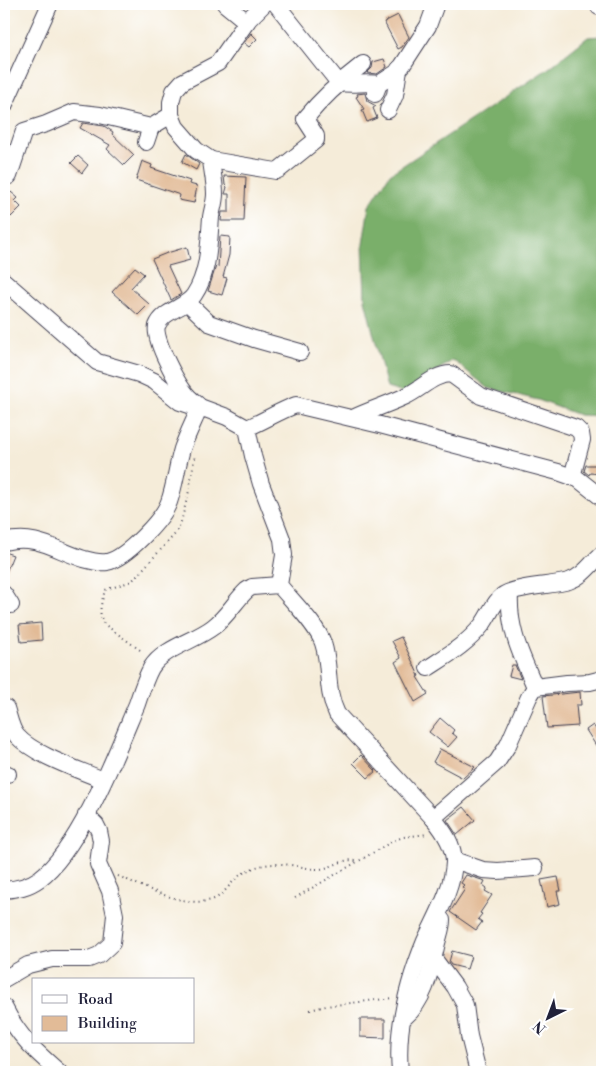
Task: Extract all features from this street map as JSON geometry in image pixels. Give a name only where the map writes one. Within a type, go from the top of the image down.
[{"type":"street","points":[[4,106],[50,4]]},
{"type":"street","points":[[225,4],[247,22]]},
{"type":"street","points":[[264,4],[247,22],[218,63],[182,82],[174,91],[171,102],[171,115],[176,127],[196,150],[211,160],[276,171],[280,169],[314,142],[316,136],[306,119],[339,83],[363,64]]},
{"type":"street","points":[[276,4],[339,83],[370,82],[377,89],[399,69]]},
{"type":"street","points":[[388,110],[395,95],[399,69],[418,29],[436,4]]},
{"type":"street","points":[[9,176],[24,131],[68,114],[74,112],[91,114],[148,135],[171,115]]},
{"type":"street","points":[[200,407],[186,394],[160,345],[156,330],[157,325],[163,318],[178,307],[188,303],[199,286],[208,254],[215,195],[211,160]]},
{"type":"street","points":[[4,281],[97,362],[146,377],[154,381],[180,402],[227,417],[248,428],[296,405],[353,418],[572,477],[602,498]]},
{"type":"street","points":[[188,303],[209,323],[254,339],[300,352]]},
{"type":"street","points":[[353,418],[405,396],[438,376],[451,374],[481,396],[576,428],[581,433],[582,440],[572,477]]},
{"type":"street","points":[[4,542],[40,541],[85,560],[101,562],[108,562],[119,556],[139,540],[162,516],[170,501],[182,450],[200,407]]},
{"type":"street","points":[[248,428],[261,484],[282,539],[284,555],[279,585],[316,630],[322,641],[330,696],[338,714],[433,818],[451,846],[454,860],[452,874],[420,955],[402,1019],[398,1054],[400,1072]]},
{"type":"street","points":[[428,668],[457,650],[470,639],[483,624],[502,595],[522,589],[568,581],[586,571],[602,554]]},
{"type":"street","points":[[4,890],[19,889],[41,878],[69,846],[103,780],[151,668],[163,654],[214,626],[246,590],[252,587],[279,585]]},
{"type":"street","points":[[510,593],[512,631],[535,687]]},
{"type":"street","points":[[535,687],[567,682],[590,682],[602,678]]},
{"type":"street","points":[[433,818],[496,762],[508,745],[535,687]]},
{"type":"street","points":[[6,708],[14,731],[24,742],[47,756],[103,780]]},
{"type":"street","points":[[4,979],[28,965],[52,959],[88,959],[99,955],[110,945],[116,915],[110,891],[98,864],[99,831],[86,815]]},
{"type":"street","points":[[454,860],[483,870],[498,871],[535,868]]},
{"type":"street","points":[[402,1019],[408,1015],[420,996],[434,959],[442,923],[440,908]]},
{"type":"street","points":[[434,959],[455,987],[465,1005],[469,1036],[478,1072]]},
{"type":"street","points":[[4,1007],[11,1022],[26,1043],[59,1072]]},
{"type":"path","points":[[295,898],[393,841],[403,837],[443,831]]},
{"type":"path","points":[[100,868],[170,897],[190,902],[204,902],[215,899],[243,873],[265,865],[278,863],[327,869],[349,859],[356,861]]},
{"type":"path","points":[[310,1010],[358,1001],[408,997]]},
{"type":"green space","points":[[602,36],[602,416],[579,415],[538,400],[488,388],[453,360],[404,393],[387,388],[365,300],[363,244],[369,206],[390,174],[549,68],[588,37]]},
{"type":"building","points":[[398,15],[409,37],[402,47],[398,49],[384,22]]},
{"type":"building","points":[[251,33],[257,39],[249,47],[244,43]]},
{"type":"building","points":[[384,59],[387,67],[377,74],[367,73],[372,68],[373,62]]},
{"type":"building","points":[[365,93],[367,101],[376,106],[373,108],[377,118],[367,122],[362,110],[364,109],[356,97],[358,96],[357,94]]},
{"type":"building","points":[[83,123],[104,126],[113,132],[112,134],[134,155],[124,165],[107,149],[110,145],[80,128]]},
{"type":"building","points":[[186,154],[199,164],[196,170],[182,162]]},
{"type":"building","points":[[78,156],[88,165],[82,173],[71,163]]},
{"type":"building","points":[[142,161],[152,165],[151,168],[190,181],[189,184],[197,186],[194,203],[179,200],[180,195],[136,180]]},
{"type":"building","points":[[224,176],[246,177],[244,221],[221,221],[222,212],[229,212],[229,194],[225,194],[227,187]]},
{"type":"building","points":[[4,189],[9,194],[11,192],[18,198],[15,201],[21,207],[11,217],[4,209]]},
{"type":"building","points":[[220,236],[230,237],[229,255],[223,277],[227,278],[222,295],[208,291],[216,266],[218,267]]},
{"type":"building","points":[[187,247],[190,260],[168,266],[181,294],[171,300],[152,259]]},
{"type":"building","points":[[135,267],[144,274],[131,288],[149,304],[138,315],[112,292]]},
{"type":"building","points":[[586,465],[602,465],[602,474],[590,473],[589,475],[584,471]]},
{"type":"building","points":[[4,552],[13,555],[4,577]]},
{"type":"building","points":[[41,623],[42,640],[21,642],[19,625]]},
{"type":"building","points":[[401,637],[419,676],[417,677],[428,694],[415,702],[395,662],[401,658],[392,641]]},
{"type":"building","points":[[512,665],[515,665],[521,679],[509,676]]},
{"type":"building","points":[[580,692],[581,705],[576,705],[578,726],[547,728],[543,696]]},
{"type":"building","points":[[440,718],[454,730],[452,733],[457,737],[448,747],[429,732]]},
{"type":"building","points":[[593,725],[602,738],[602,755],[586,730]]},
{"type":"building","points":[[440,749],[475,767],[463,778],[433,762]]},
{"type":"building","points":[[361,755],[376,771],[368,778],[353,763]]},
{"type":"building","points":[[464,807],[475,820],[457,835],[447,820]]},
{"type":"building","points":[[466,875],[485,881],[483,885],[487,888],[485,891],[492,895],[480,913],[482,914],[478,919],[482,922],[476,930],[450,912],[465,889],[461,883]]},
{"type":"building","points":[[558,877],[561,891],[557,891],[560,904],[547,907],[541,880]]},
{"type":"building","points":[[452,951],[471,956],[467,969],[451,965],[449,962]]},
{"type":"building","points":[[360,1019],[385,1019],[385,1038],[360,1037]]}]
